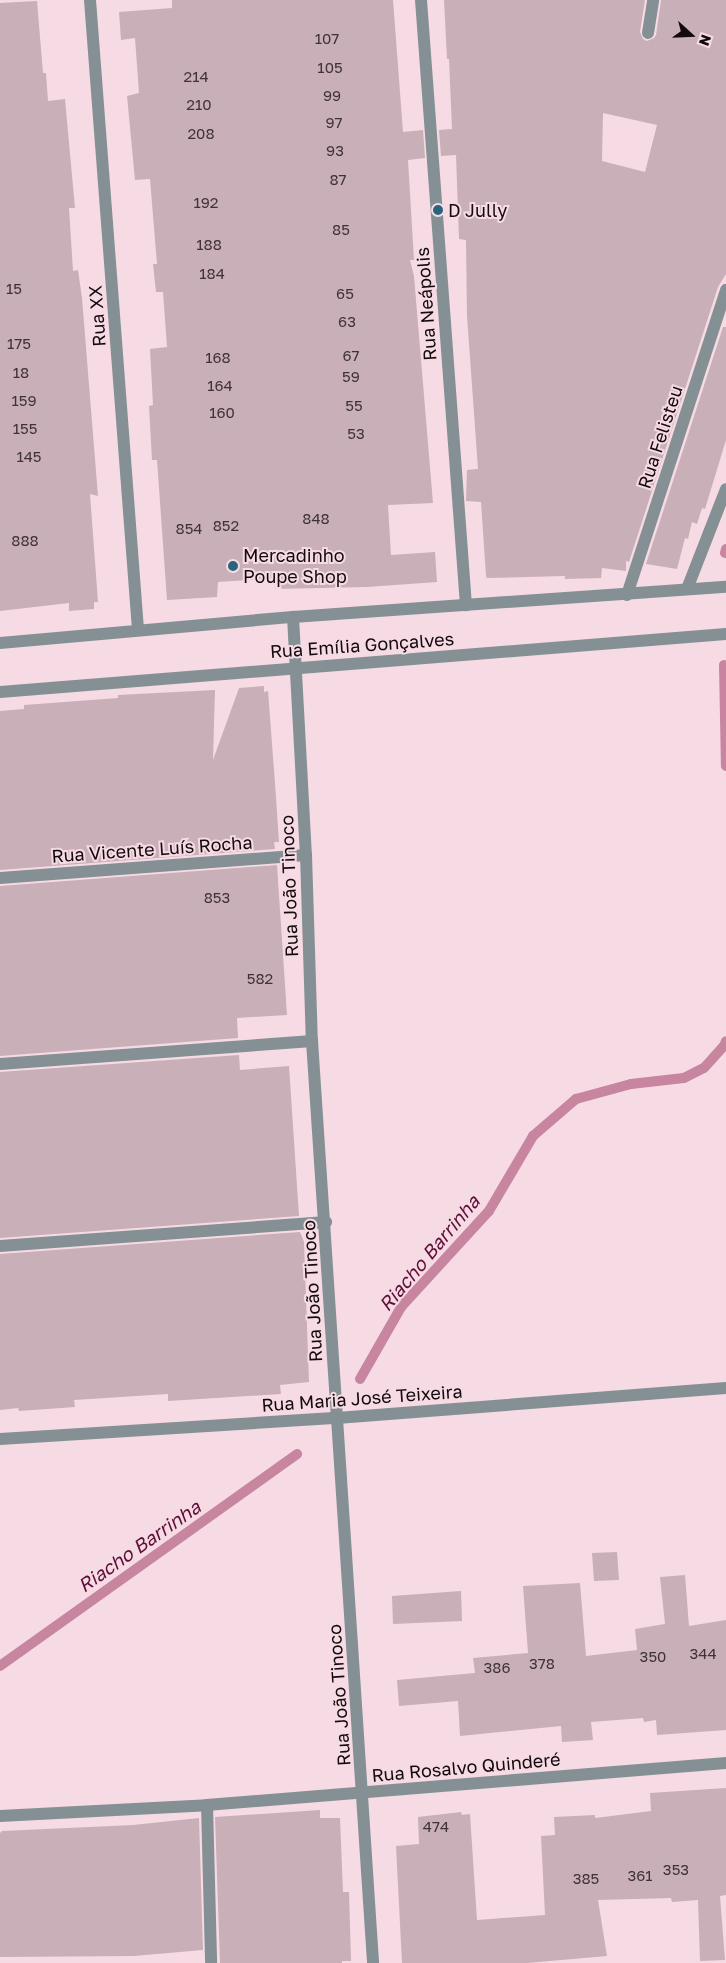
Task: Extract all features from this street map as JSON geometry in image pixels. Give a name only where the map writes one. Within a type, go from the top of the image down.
[{"type":"street","name":"Rua XX","points":[[90,0],[138,629]]},
{"type":"street","name":"Rua Neápolis","points":[[421,0],[466,605]]},
{"type":"street","points":[[648,33],[653,0]]},
{"type":"street","name":"Rua Felisteu","points":[[627,595],[726,290]]},
{"type":"street","points":[[687,590],[726,489]]},
{"type":"street","name":"Rua Emília Gonçalves","points":[[0,642],[293,617],[726,587]]},
{"type":"street","name":"Rua João Tinoco","points":[[293,617],[306,855],[312,1041],[326,1222],[373,1963]]},
{"type":"street","name":"Rua Emília Gonçalves","points":[[0,692],[726,634]]},
{"type":"street","name":"Rua Vicente Luís Rocha","points":[[0,878],[306,855]]},
{"type":"street","points":[[0,1064],[312,1041]]},
{"type":"street","points":[[0,1246],[326,1222]]},
{"type":"street","name":"Rua Maria José Teixeira","points":[[0,1439],[337,1418],[726,1388]]},
{"type":"street","name":"Rua Rosalvo Quinderé","points":[[0,1816],[207,1805],[726,1763]]},
{"type":"street","points":[[202,1963],[211,1963],[207,1805]]},
{"type":"building","points":[[172,0],[393,0],[403,132],[423,130],[425,158],[408,160],[414,260],[410,260],[414,276],[433,503],[388,505],[391,555],[435,552],[437,582],[367,587],[275,589],[279,578],[218,582],[217,597],[167,600],[157,460],[152,460],[149,406],[153,405],[150,349],[167,347],[163,292],[156,292],[153,264],[157,264],[150,179],[135,180],[127,96],[139,93],[135,38],[121,40],[119,12],[172,8]]},
{"type":"building","points":[[444,0],[645,0],[640,32],[643,39],[647,41],[656,35],[661,0],[726,0],[726,274],[718,287],[629,562],[626,561],[626,571],[602,568],[601,578],[565,579],[565,576],[487,578],[486,576],[481,502],[466,501],[467,470],[478,469],[467,316],[466,240],[459,239],[456,155],[441,156],[439,130],[452,129],[449,59],[447,59]],"holes":[[[603,113],[657,125],[645,172],[602,161]]]},
{"type":"building","points":[[37,1],[43,73],[46,73],[48,101],[65,99],[75,208],[69,208],[73,271],[78,270],[82,298],[98,496],[90,494],[98,602],[94,602],[94,609],[69,611],[69,603],[0,611],[0,3]]},
{"type":"building","points":[[723,327],[726,327],[726,440],[705,509],[702,508],[697,524],[692,522],[688,539],[685,538],[677,569],[646,564]]},
{"type":"building","points":[[264,686],[264,692],[268,691],[279,842],[274,842],[275,849],[0,870],[0,711],[24,709],[24,705],[118,698],[118,695],[215,690],[213,760],[239,688]]},
{"type":"building","points":[[277,865],[287,1015],[237,1018],[238,1038],[0,1056],[0,886]]},
{"type":"building","points":[[239,1055],[240,1070],[289,1066],[299,1216],[0,1238],[0,1072]]},
{"type":"building","points":[[300,1232],[304,1242],[309,1382],[280,1385],[281,1394],[168,1401],[168,1394],[74,1400],[75,1407],[19,1411],[18,1408],[0,1410],[0,1254]]},
{"type":"building","points":[[617,1552],[619,1580],[594,1581],[592,1553]]},
{"type":"building","points":[[685,1575],[689,1626],[726,1620],[726,1730],[657,1735],[656,1720],[644,1722],[643,1718],[591,1722],[593,1740],[562,1742],[561,1726],[460,1736],[458,1701],[399,1706],[397,1680],[475,1673],[473,1658],[528,1653],[523,1586],[580,1583],[586,1656],[637,1650],[635,1629],[665,1624],[660,1577]]},
{"type":"building","points":[[461,1591],[462,1621],[393,1624],[392,1596]]},
{"type":"building","points":[[726,1788],[726,1895],[720,1896],[725,1960],[700,1961],[698,1900],[672,1902],[671,1898],[598,1900],[607,1956],[527,1963],[402,1963],[396,1846],[419,1844],[418,1817],[461,1812],[462,1815],[470,1814],[477,1920],[545,1915],[541,1836],[555,1835],[554,1817],[595,1815],[595,1818],[651,1811],[650,1793]]},
{"type":"building","points":[[320,1810],[320,1818],[340,1818],[343,1892],[349,1892],[351,1961],[342,1961],[342,1963],[220,1963],[215,1817]]},
{"type":"building","points":[[199,1818],[203,1950],[134,1956],[0,1957],[0,1833],[2,1831],[133,1825]]},
{"type":"waterway","name":"Riacho Barrinha","points":[[725,553],[726,549]]},
{"type":"waterway","name":"Riacho Barrinha","points":[[724,665],[726,766]]},
{"type":"waterway","name":"Riacho Barrinha","points":[[360,1379],[401,1307],[489,1211],[533,1136],[576,1099],[631,1084],[684,1078],[704,1068],[724,1046],[726,1041]]},
{"type":"waterway","name":"Riacho Barrinha","points":[[0,1666],[297,1454]]},
{"type":"place","name":"D Jully","points":[[438,210]]},
{"type":"place","name":"Mercadinho Poupe Shop","points":[[233,566]]}]
